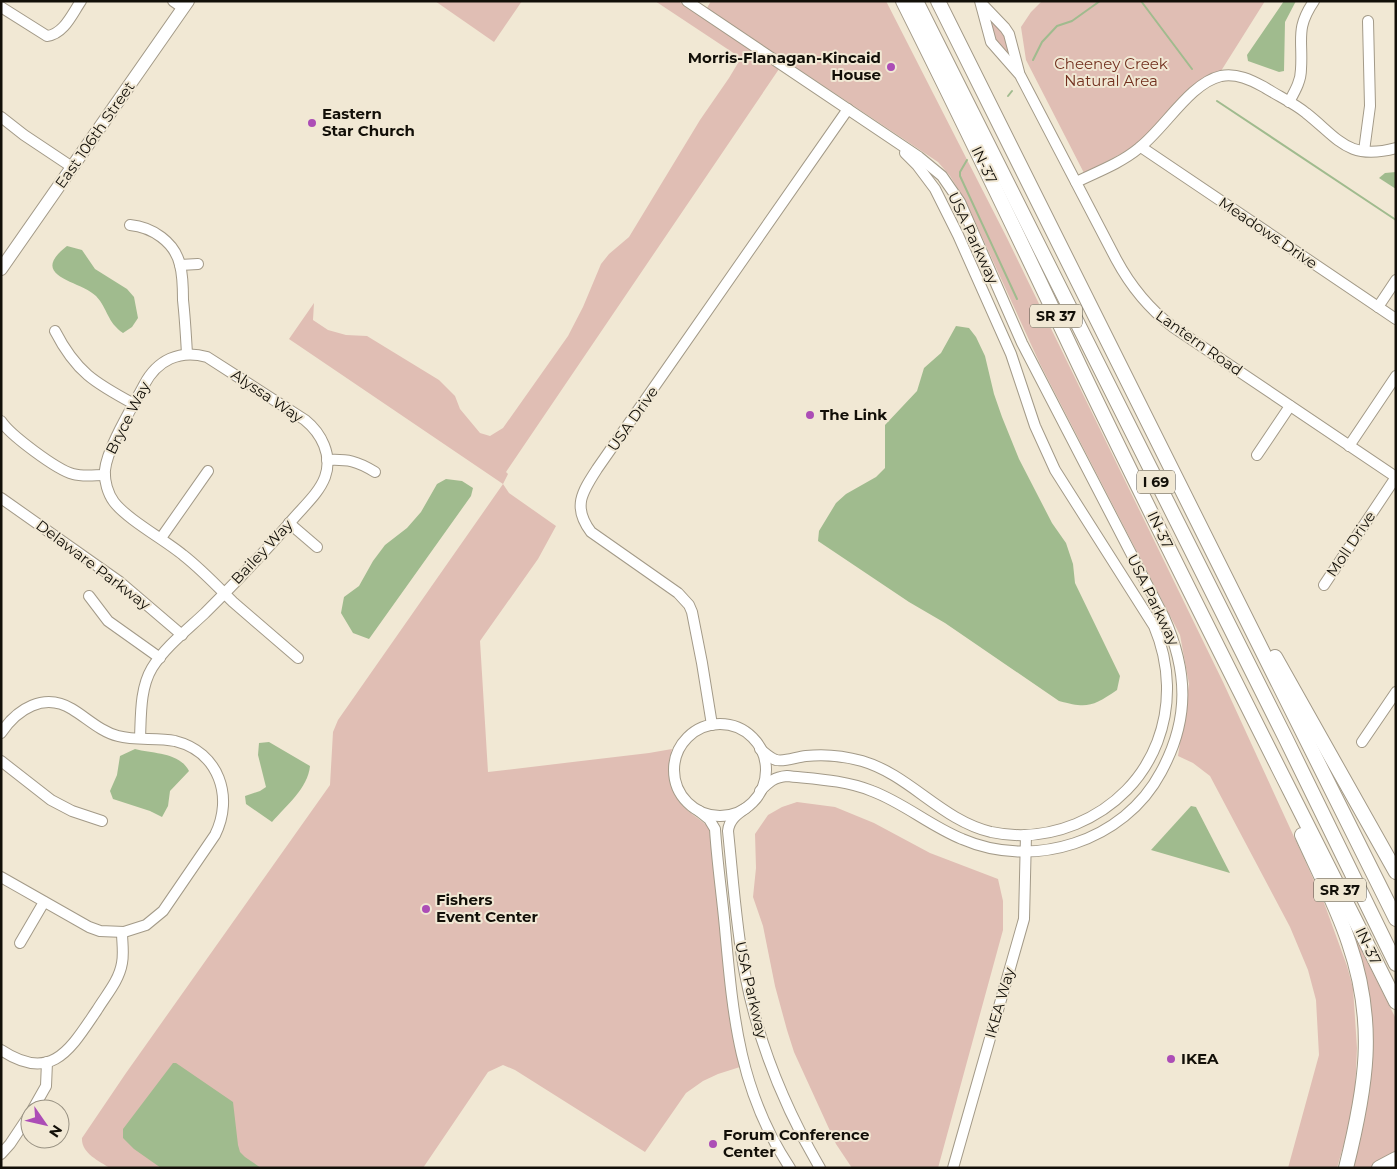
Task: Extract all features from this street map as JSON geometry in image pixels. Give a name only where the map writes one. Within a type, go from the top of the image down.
[{"type":"highway","name":"IN-37","points":[[903,1],[1081,369],[1396,1002]]},
{"type":"highway","name":"I 69","points":[[916,1],[1286,739],[1396,964]]},
{"type":"highway","name":"I 69","points":[[938,1],[1396,919]]},
{"type":"highway","points":[[1204,535],[1326,746],[1350,794],[1396,872]]},
{"type":"highway","points":[[1283,778],[1288,804],[1349,942],[1363,998],[1366,1036],[1365,1076],[1358,1118],[1346,1168]]},
{"type":"highway","name":"SR 37","points":[[1358,845],[1378,868],[1396,900]]},
{"type":"highway","points":[[1378,1168],[1396,1159]]},
{"type":"main road","name":"East 106th Street","points":[[1,269],[72,168],[181,4]]},
{"type":"street","points":[[1,7],[47,36],[56,34],[63,28],[81,1]]},
{"type":"street","name":"USA Parkway","points":[[687,1],[886,135],[935,170],[946,181],[960,202],[1022,344],[1164,617],[1179,659],[1182,687],[1182,704],[1178,731],[1166,764],[1146,794],[1127,813],[1102,832],[1058,849],[1025,852],[993,849],[964,840],[950,834],[892,800],[852,784],[787,776],[774,778],[760,791]]},
{"type":"street","points":[[1289,102],[1301,74],[1300,37],[1302,24],[1305,15],[1314,1]]},
{"type":"street","name":"Lantern Road","points":[[980,2],[991,42],[1020,75]]},
{"type":"street","name":"Lantern Road","points":[[980,2],[1009,34],[1020,75],[1127,279],[1150,308],[1185,335],[1396,477]]},
{"type":"street","points":[[1364,151],[1370,106],[1368,21]]},
{"type":"street","points":[[1076,182],[1128,156],[1157,132],[1197,89],[1215,78],[1229,75],[1253,81],[1289,102],[1305,112],[1335,139],[1352,148],[1364,151],[1380,151],[1396,148]]},
{"type":"street","name":"USA Drive","points":[[712,725],[696,627],[689,605],[678,593],[591,532],[584,524],[581,514],[582,494],[597,469],[848,109]]},
{"type":"street","points":[[1,117],[72,168]]},
{"type":"street","name":"USA Parkway","points":[[790,1168],[774,1142],[760,1111],[748,1081],[739,1049],[732,1001],[715,829],[710,819],[692,807],[681,795],[675,780],[674,764],[679,748],[690,735],[704,727],[721,724],[740,729],[755,741],[767,755],[777,760],[828,755],[870,764],[903,780],[948,812],[969,824],[992,832],[1026,835],[1060,830],[1090,818],[1108,806],[1135,782],[1154,752],[1162,729],[1168,696],[1165,660],[1159,639],[1144,609],[1059,478],[1047,455],[1002,333],[940,200],[917,165],[886,135]]},
{"type":"street","name":"Meadows Drive","points":[[1141,146],[1396,319]]},
{"type":"street","points":[[130,225],[153,231],[167,241],[177,256],[180,266],[187,354]]},
{"type":"street","points":[[180,266],[198,264]]},
{"type":"street","points":[[1378,307],[1396,280]]},
{"type":"street","points":[[55,331],[71,358],[89,377],[106,389],[134,404]]},
{"type":"street","name":"Bryce Way","points":[[187,354],[169,358],[155,369],[145,382],[110,452],[105,475],[107,487],[115,504],[196,566],[224,594],[298,658]]},
{"type":"street","name":"Alyssa Way","points":[[187,354],[207,356],[314,427],[324,444],[327,460]]},
{"type":"street","points":[[1349,446],[1396,376]]},
{"type":"street","points":[[1257,455],[1290,406]]},
{"type":"street","points":[[1,421],[12,434],[66,471],[80,475],[105,475]]},
{"type":"street","points":[[327,460],[359,462],[375,472]]},
{"type":"street","name":"Bailey Way","points":[[140,738],[142,700],[146,679],[160,658],[290,524],[321,484],[325,476],[327,460]]},
{"type":"street","points":[[161,538],[208,471]]},
{"type":"street","name":"Moll Drive","points":[[1324,585],[1396,477]]},
{"type":"street","name":"Delaware Parkway","points":[[1,498],[120,582],[182,635]]},
{"type":"street","points":[[290,524],[317,547]]},
{"type":"street","points":[[89,596],[108,621],[160,658]]},
{"type":"street","points":[[1362,742],[1396,692]]},
{"type":"street","points":[[1,733],[17,713],[25,708],[43,702],[71,708],[112,734],[121,737],[174,741],[199,752],[218,776],[224,804],[220,824],[215,835],[170,903],[155,919],[136,929],[122,932],[100,931],[89,927],[1,877]]},
{"type":"street","name":"USA Parkway","points":[[760,749],[765,770],[763,785],[754,800],[734,817],[728,831],[738,930],[746,975],[758,1023],[778,1082],[796,1124],[820,1168]]},
{"type":"street","points":[[1,760],[51,800],[72,811],[102,821]]},
{"type":"street","points":[[699,811],[712,815],[726,815],[746,808]]},
{"type":"street","name":"IKEA Way","points":[[954,1168],[1024,919],[1026,835]]},
{"type":"street","points":[[20,943],[44,902]]},
{"type":"street","points":[[1,1050],[18,1060],[35,1063],[47,1062],[65,1053],[72,1046],[119,974],[123,962],[122,932]]},
{"type":"street","points":[[39,1099],[46,1086],[47,1062]]},
{"type":"street","points":[[1,1154],[20,1129]]},
{"type":"green space","points":[[435,1],[522,1],[494,42]]},
{"type":"green space","points":[[655,1],[678,1],[779,69],[506,472],[508,474],[503,484],[289,339],[314,303],[313,320],[328,330],[346,335],[367,336],[439,380],[455,396],[460,409],[480,433],[490,436],[503,428],[568,336],[583,307],[601,264],[609,254],[629,237],[700,120],[741,58]]},
{"type":"green space","points":[[711,1],[886,1],[1007,238],[1223,682],[1323,900],[1353,988],[1357,1048],[1355,1093],[1347,1133],[1337,1168],[1288,1168],[1319,1055],[1316,1000],[1308,970],[1290,927],[1210,776],[1193,763],[1178,756],[1189,684],[1180,635],[1040,364],[966,202],[950,176],[938,162],[707,8]]},
{"type":"green space","name":"Cheeney Creek Natural Area","points":[[1042,1],[1265,1],[1221,71],[1192,88],[1136,146],[1084,173],[1026,60],[1021,27],[1031,12]]},
{"type":"green space","points":[[990,18],[1006,35],[1010,56],[995,42]]},
{"type":"green space","points":[[503,484],[509,493],[556,526],[538,559],[480,641],[488,772],[672,749],[670,782],[676,797],[687,810],[709,827],[731,1028],[740,1067],[703,1081],[686,1093],[645,1152],[515,1070],[503,1065],[488,1072],[423,1168],[110,1168],[84,1148],[82,1138],[330,785],[333,732],[338,720]]},
{"type":"green space","points":[[797,802],[835,807],[874,823],[930,853],[998,879],[1003,901],[1003,930],[938,1168],[852,1168],[836,1144],[794,1052],[775,986],[763,926],[753,897],[756,868],[755,834],[768,815],[782,807]]},
{"type":"green space","points":[[1355,937],[1396,1019],[1396,1155],[1373,1168],[1352,1168],[1369,1093],[1373,1047],[1370,1005]]},
{"type":"shaded area","points":[[1284,1],[1296,1],[1285,22],[1284,71],[1279,72],[1248,61],[1247,55]]},
{"type":"shaded area","points":[[1396,172],[1396,189],[1379,178],[1385,173]]},
{"type":"shaded area","points":[[67,246],[82,250],[95,269],[127,289],[134,297],[138,318],[132,327],[123,333],[111,320],[96,296],[61,277],[54,271],[52,265],[56,256]]},
{"type":"shaded area","points":[[956,326],[969,328],[976,337],[985,356],[994,394],[1019,459],[1052,523],[1066,543],[1073,564],[1075,583],[1120,676],[1117,690],[1096,703],[1077,705],[1059,701],[945,623],[909,602],[818,541],[819,531],[836,503],[846,494],[876,477],[885,468],[885,425],[917,391],[924,368],[941,353]]},
{"type":"shaded area","points":[[446,479],[462,481],[473,488],[471,496],[369,639],[353,633],[341,613],[344,597],[359,586],[373,561],[385,545],[407,528],[421,512],[437,484]]},
{"type":"shaded area","points":[[269,742],[310,766],[301,789],[272,822],[246,804],[245,796],[266,787],[258,755],[259,743]]},
{"type":"shaded area","points":[[135,749],[173,757],[185,765],[189,771],[170,791],[168,806],[162,817],[113,799],[110,791],[117,775],[120,756]]},
{"type":"shaded area","points":[[1191,806],[1196,807],[1230,873],[1151,850]]},
{"type":"shaded area","points":[[173,1063],[176,1063],[233,1102],[240,1152],[261,1168],[161,1168],[134,1149],[123,1138],[123,1129]]},
{"type":"waterway","points":[[1033,60],[1042,42],[1057,26],[1072,21],[1100,1]]},
{"type":"waterway","points":[[1141,1],[1192,69]]},
{"type":"waterway","points":[[1008,96],[1012,91]]},
{"type":"waterway","points":[[1217,101],[1396,220]]},
{"type":"waterway","points":[[967,160],[960,172],[960,176],[1017,299]]},
{"type":"place","name":"Morris-Flanagan-Kincaid House","points":[[891,67]]},
{"type":"place","name":"Eastern Star Church","points":[[312,123]]},
{"type":"place","name":"The Link","points":[[810,415]]},
{"type":"place","name":"Fishers Event Center","points":[[426,909]]},
{"type":"place","name":"IKEA","points":[[1171,1059]]},
{"type":"place","name":"Forum Conference Center","points":[[713,1144]]}]
